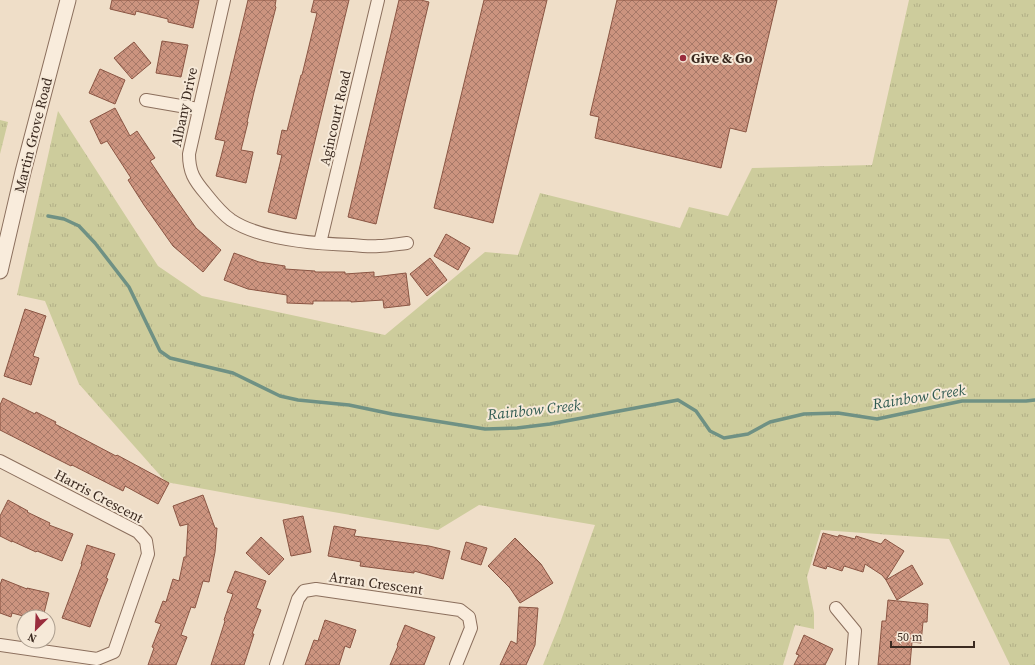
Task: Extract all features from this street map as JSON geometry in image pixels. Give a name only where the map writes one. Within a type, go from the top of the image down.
[{"type":"street","name":"Martin Grove Road","points":[[0,271],[23,172],[68,0]]},
{"type":"street","name":"Albany Drive","points":[[224,0],[190,147],[189,163],[191,172],[196,182],[219,211],[231,220],[255,231],[272,236],[291,240],[320,243],[379,246],[406,242]]},
{"type":"street","name":"Agincourt Road","points":[[320,243],[378,0]]},
{"type":"street","points":[[146,100],[198,109]]},
{"type":"street","name":"Harris Crescent","points":[[0,461],[138,532],[146,542],[148,554],[114,652],[97,659],[0,645]]},
{"type":"street","name":"Arran Crescent","points":[[276,665],[298,599],[304,591],[316,590],[460,610],[469,616],[471,628],[456,665]]},
{"type":"street","points":[[836,608],[855,631],[852,665]]},
{"type":"green space","points":[[909,0],[1035,0],[1035,665],[1010,665],[949,539],[821,530],[807,577],[814,613],[814,629],[795,625],[783,665],[543,665],[560,623],[595,525],[479,505],[438,530],[166,482],[79,384],[45,301],[17,295],[58,111],[158,266],[202,296],[385,335],[485,252],[518,255],[540,193],[680,228],[689,207],[728,216],[752,168],[872,165]]},
{"type":"green space","points":[[0,120],[8,122],[0,154]]},
{"type":"building","points":[[112,0],[199,0],[193,28],[168,22],[168,19],[136,11],[135,15],[110,9]]},
{"type":"building","points":[[248,0],[276,0],[276,7],[241,150],[253,152],[246,183],[216,176],[225,141],[215,139]]},
{"type":"building","points":[[314,0],[349,0],[296,219],[268,212],[282,155],[277,154],[282,130],[287,131],[317,13],[311,12]]},
{"type":"building","points":[[399,0],[421,0],[429,2],[376,224],[348,217]]},
{"type":"building","points":[[484,0],[547,0],[493,223],[434,208]]},
{"type":"building","name":"Give & Go","points":[[617,0],[777,0],[746,132],[730,128],[721,168],[595,138],[599,117],[590,115]]},
{"type":"building","points":[[162,41],[188,45],[181,77],[156,73]]},
{"type":"building","points":[[134,42],[151,63],[132,79],[114,58]]},
{"type":"building","points":[[100,69],[125,80],[115,104],[89,93]]},
{"type":"building","points":[[115,108],[130,136],[137,131],[155,158],[150,161],[196,228],[221,250],[203,272],[173,246],[128,180],[131,178],[107,141],[101,144],[90,121]]},
{"type":"building","points":[[446,234],[470,248],[458,270],[434,256]]},
{"type":"building","points":[[234,253],[259,262],[285,266],[285,269],[315,272],[345,272],[345,274],[374,272],[374,277],[406,273],[410,305],[384,308],[383,300],[351,302],[313,301],[313,304],[287,303],[287,295],[248,289],[224,280]]},
{"type":"building","points":[[430,258],[447,280],[427,296],[410,274]]},
{"type":"building","points":[[25,309],[46,316],[33,356],[39,358],[31,385],[4,376]]},
{"type":"building","points":[[3,398],[35,414],[36,412],[56,422],[55,424],[169,483],[158,504],[125,486],[123,491],[0,430],[0,405]]},
{"type":"building","points":[[203,495],[215,528],[217,528],[215,552],[209,582],[203,581],[195,608],[191,607],[181,635],[187,637],[176,665],[148,665],[154,648],[152,647],[161,624],[155,622],[163,601],[166,602],[173,579],[179,581],[184,557],[186,557],[188,524],[180,526],[173,506]]},
{"type":"building","points":[[8,500],[28,511],[27,512],[50,523],[49,525],[73,534],[62,561],[37,551],[36,552],[0,536],[0,516]]},
{"type":"building","points":[[303,516],[311,552],[291,556],[283,520]]},
{"type":"building","points":[[334,526],[356,530],[354,536],[429,546],[450,551],[443,579],[414,571],[414,573],[360,566],[361,562],[328,556]]},
{"type":"building","points":[[823,533],[855,539],[856,536],[881,544],[885,539],[904,551],[886,580],[882,575],[865,564],[863,572],[844,566],[842,571],[827,566],[826,569],[813,565]]},
{"type":"building","points":[[261,537],[284,559],[269,575],[246,553]]},
{"type":"building","points":[[515,538],[541,564],[553,583],[520,603],[510,588],[488,566]]},
{"type":"building","points":[[466,542],[487,548],[481,565],[461,559]]},
{"type":"building","points":[[87,545],[115,554],[106,578],[108,579],[90,627],[62,618],[82,564]]},
{"type":"building","points":[[912,565],[923,584],[897,600],[886,580]]},
{"type":"building","points":[[235,571],[266,581],[256,608],[261,610],[252,634],[254,634],[244,665],[211,665],[233,594],[227,592]]},
{"type":"building","points":[[2,579],[27,589],[49,593],[45,609],[16,609],[16,614],[12,613],[11,617],[0,613],[0,585]]},
{"type":"building","points":[[888,600],[928,604],[927,622],[923,622],[921,643],[912,642],[910,665],[878,665],[882,621],[886,621]]},
{"type":"building","points":[[519,607],[538,608],[535,645],[526,665],[500,665],[511,641],[517,644]]},
{"type":"building","points":[[325,620],[356,630],[350,648],[345,646],[339,665],[305,665],[314,640],[318,641]]},
{"type":"building","points":[[405,625],[435,637],[424,665],[390,665]]},
{"type":"building","points":[[804,635],[833,649],[825,665],[794,665],[799,655],[796,654]]},
{"type":"waterway","name":"Rainbow Creek","points":[[48,216],[64,219],[79,226],[95,243],[129,287],[160,351],[170,358],[233,373],[280,396],[298,400],[349,405],[392,414],[485,429],[517,428],[550,424],[678,400],[696,411],[710,431],[724,438],[748,434],[770,422],[804,414],[838,413],[877,419],[962,401],[1035,400]]},
{"type":"place","name":"Give & Go","points":[[683,58]]}]
